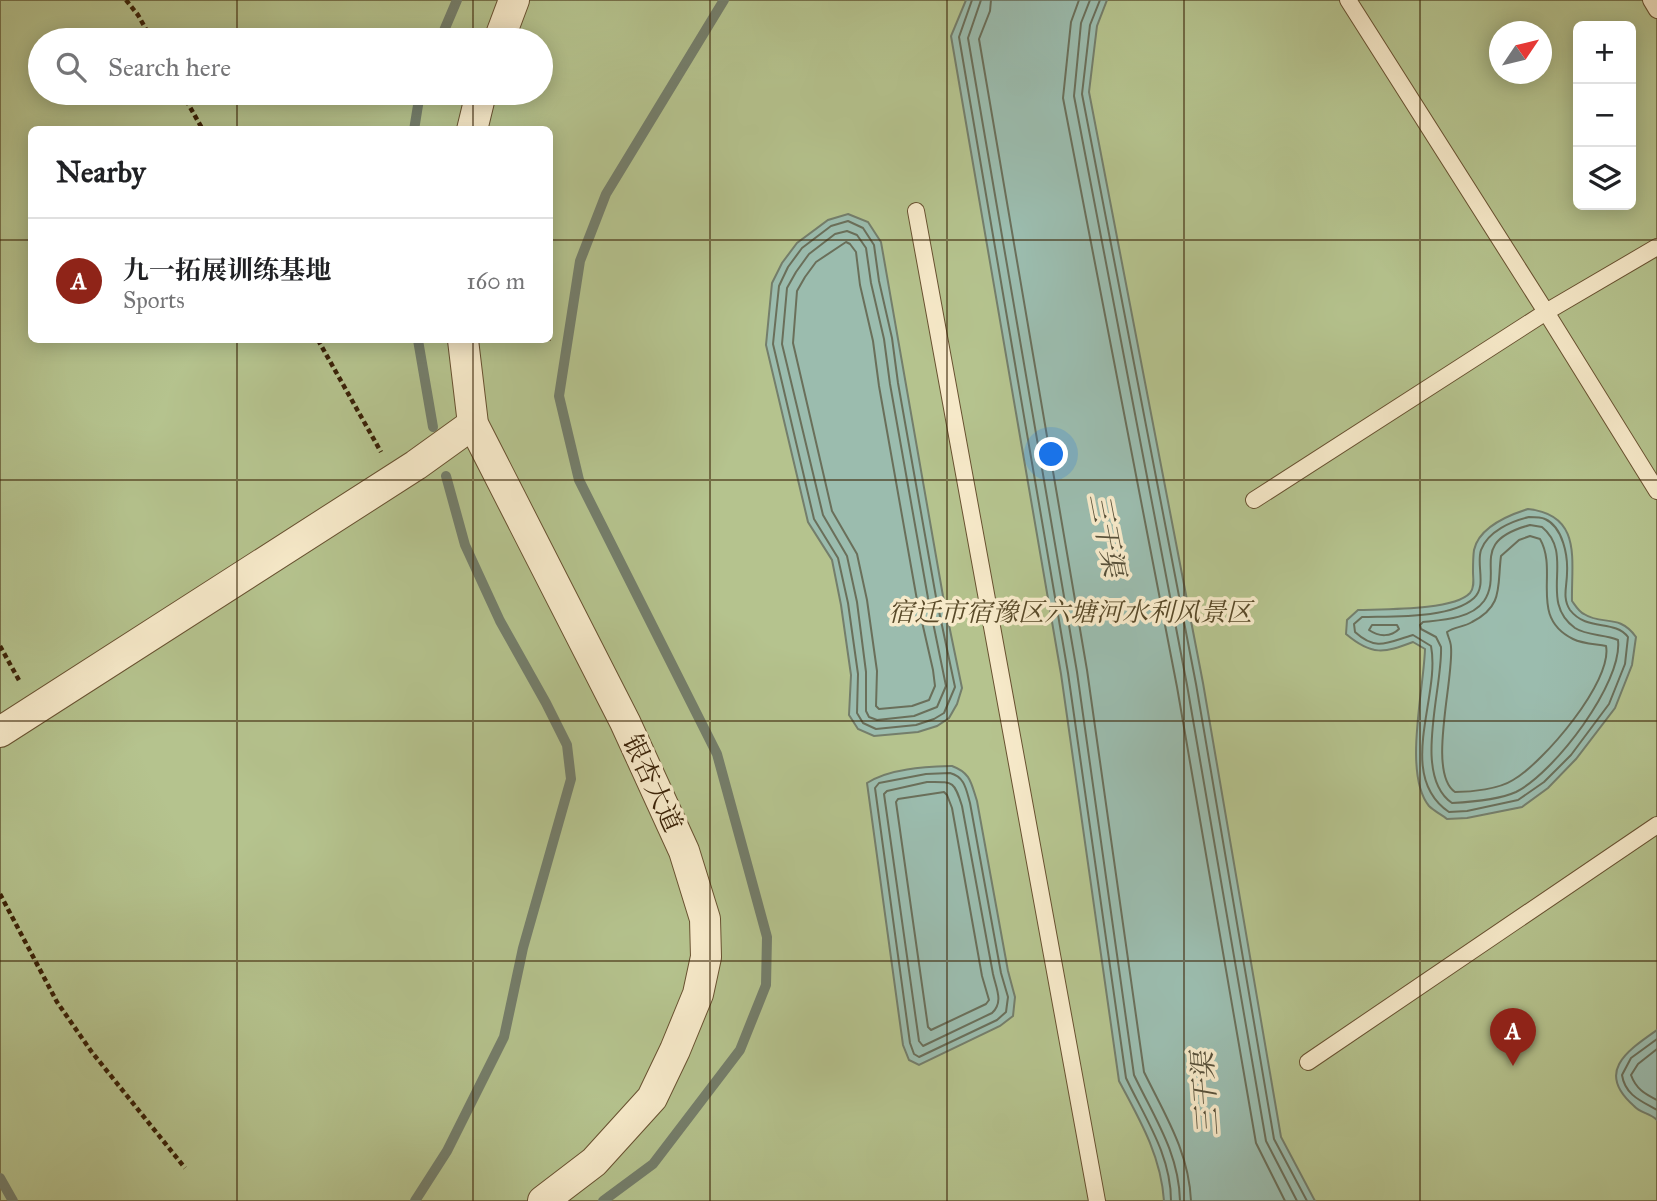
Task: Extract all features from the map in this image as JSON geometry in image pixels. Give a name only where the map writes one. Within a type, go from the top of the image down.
[{"type":"street","points":[[504,28],[514,0]]},
{"type":"street","points":[[473,126],[478,105]]},
{"type":"street","name":"银杏大道","points":[[463,343],[473,424],[625,722],[684,851],[705,919],[706,957],[698,994],[652,1098],[594,1163],[543,1201]]},
{"type":"street","points":[[0,732],[396,478],[473,424]]},
{"type":"lane","points":[[1348,0],[1657,491]]},
{"type":"lane","points":[[1651,0],[1657,10]]},
{"type":"lane","points":[[916,211],[1097,1201]]},
{"type":"lane","points":[[1254,500],[1546,313],[1657,247]]},
{"type":"lane","points":[[1308,1062],[1657,825]]},
{"type":"path","points":[[126,0],[145,28]]},
{"type":"path","points":[[189,105],[201,126]]},
{"type":"path","points":[[320,343],[396,478]]},
{"type":"path","points":[[0,646],[36,709]]},
{"type":"path","points":[[0,894],[57,1002],[91,1051],[185,1168]]},
{"type":"green space","name":"宿迁市宿豫区六塘河水利风景区","points":[[0,0],[1657,0],[1657,1201],[0,1201]]},
{"type":"water","name":"三干渠","points":[[966,0],[1107,0],[1097,26],[1089,92],[1203,683],[1281,1137],[1315,1201],[1164,1201],[1154,1154],[1142,1124],[1119,1081],[1061,674],[951,36]]},
{"type":"water","points":[[848,214],[868,222],[881,242],[943,596],[962,688],[949,718],[937,726],[918,732],[874,736],[858,729],[849,715],[851,675],[832,560],[808,522],[766,345],[772,283],[782,263],[797,243],[828,220]]},
{"type":"water","points":[[1528,509],[1546,513],[1558,520],[1566,530],[1572,556],[1572,601],[1580,612],[1597,619],[1617,622],[1630,630],[1636,637],[1632,665],[1615,708],[1576,759],[1548,788],[1522,807],[1467,818],[1447,819],[1429,806],[1421,792],[1417,774],[1417,730],[1425,649],[1413,642],[1386,650],[1371,649],[1346,634],[1347,620],[1358,610],[1417,608],[1461,599],[1473,588],[1474,550],[1482,535],[1504,519]]},
{"type":"water","points":[[952,766],[967,775],[977,801],[1015,997],[1013,1016],[1000,1026],[919,1065],[909,1060],[903,1045],[867,783],[897,771]]},
{"type":"water","points":[[1657,1030],[1657,1120],[1636,1108],[1623,1094],[1617,1083],[1616,1073],[1626,1054]]},
{"type":"waterway","points":[[445,28],[457,0]]},
{"type":"waterway","points":[[603,1201],[653,1164],[740,1050],[766,985],[767,937],[717,754],[579,480],[559,396],[580,261],[606,194],[724,0]]},
{"type":"waterway","points":[[415,126],[418,105]]},
{"type":"waterway","points":[[419,343],[433,427]]},
{"type":"waterway","points":[[415,1201],[447,1151],[504,1037],[523,948],[571,779],[567,745],[500,621],[465,545],[446,476]]},
{"type":"waterway","points":[[0,1178],[13,1201]]},
{"type":"place","name":"九一拓展训练基地","points":[[1513,1066]]}]
